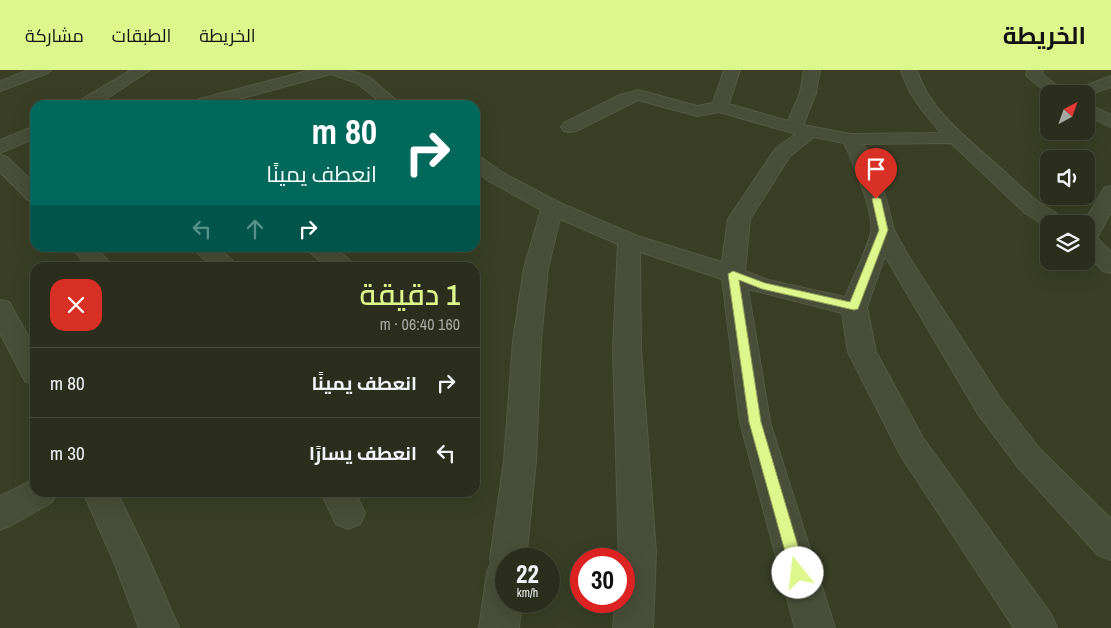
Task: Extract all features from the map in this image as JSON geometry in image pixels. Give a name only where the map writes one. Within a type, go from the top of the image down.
[{"type":"street","points":[[0,86],[43,70]]},
{"type":"street","points":[[94,100],[142,70]]},
{"type":"street","points":[[217,100],[328,70]]},
{"type":"street","points":[[334,70],[364,80],[388,100]]},
{"type":"street","points":[[720,107],[732,70]]},
{"type":"street","points":[[812,70],[812,77],[803,105],[802,130],[783,152],[739,218],[733,274],[755,422],[815,628]]},
{"type":"street","points":[[909,70],[914,87],[930,110],[956,138],[1033,208],[1044,215]]},
{"type":"street","points":[[1035,70],[1034,75],[1048,85]]},
{"type":"street","points":[[1095,87],[1111,81]]},
{"type":"street","points":[[570,126],[631,96],[638,95],[697,111],[720,107],[802,130],[851,139],[956,138]]},
{"type":"street","points":[[1095,113],[1111,122]]},
{"type":"street","points":[[0,147],[30,133]]},
{"type":"street","points":[[851,139],[864,163],[884,230],[898,257],[989,406],[1028,457],[1111,543]]},
{"type":"street","points":[[0,161],[30,191]]},
{"type":"street","points":[[480,166],[496,177],[552,208],[629,241],[733,274],[762,286],[854,307]]},
{"type":"street","points":[[1095,222],[1111,192]]},
{"type":"street","points":[[509,548],[520,461],[527,341],[536,268],[552,208]]},
{"type":"street","points":[[884,230],[854,307],[862,352],[912,447],[1037,628]]},
{"type":"street","points":[[629,241],[627,349],[638,552],[633,628]]},
{"type":"street","points":[[1095,249],[1111,266]]},
{"type":"street","points":[[88,252],[97,262]]},
{"type":"street","points":[[209,252],[222,262]]},
{"type":"street","points":[[322,252],[336,262]]},
{"type":"street","points":[[0,308],[30,365]]},
{"type":"street","points":[[0,514],[31,497]]},
{"type":"street","points":[[102,497],[132,562],[158,628]]},
{"type":"street","points":[[499,628],[501,613]]},
{"type":"route","points":[[798,573],[755,422],[733,274],[762,286],[854,307],[863,279],[884,230],[876,199]]}]
